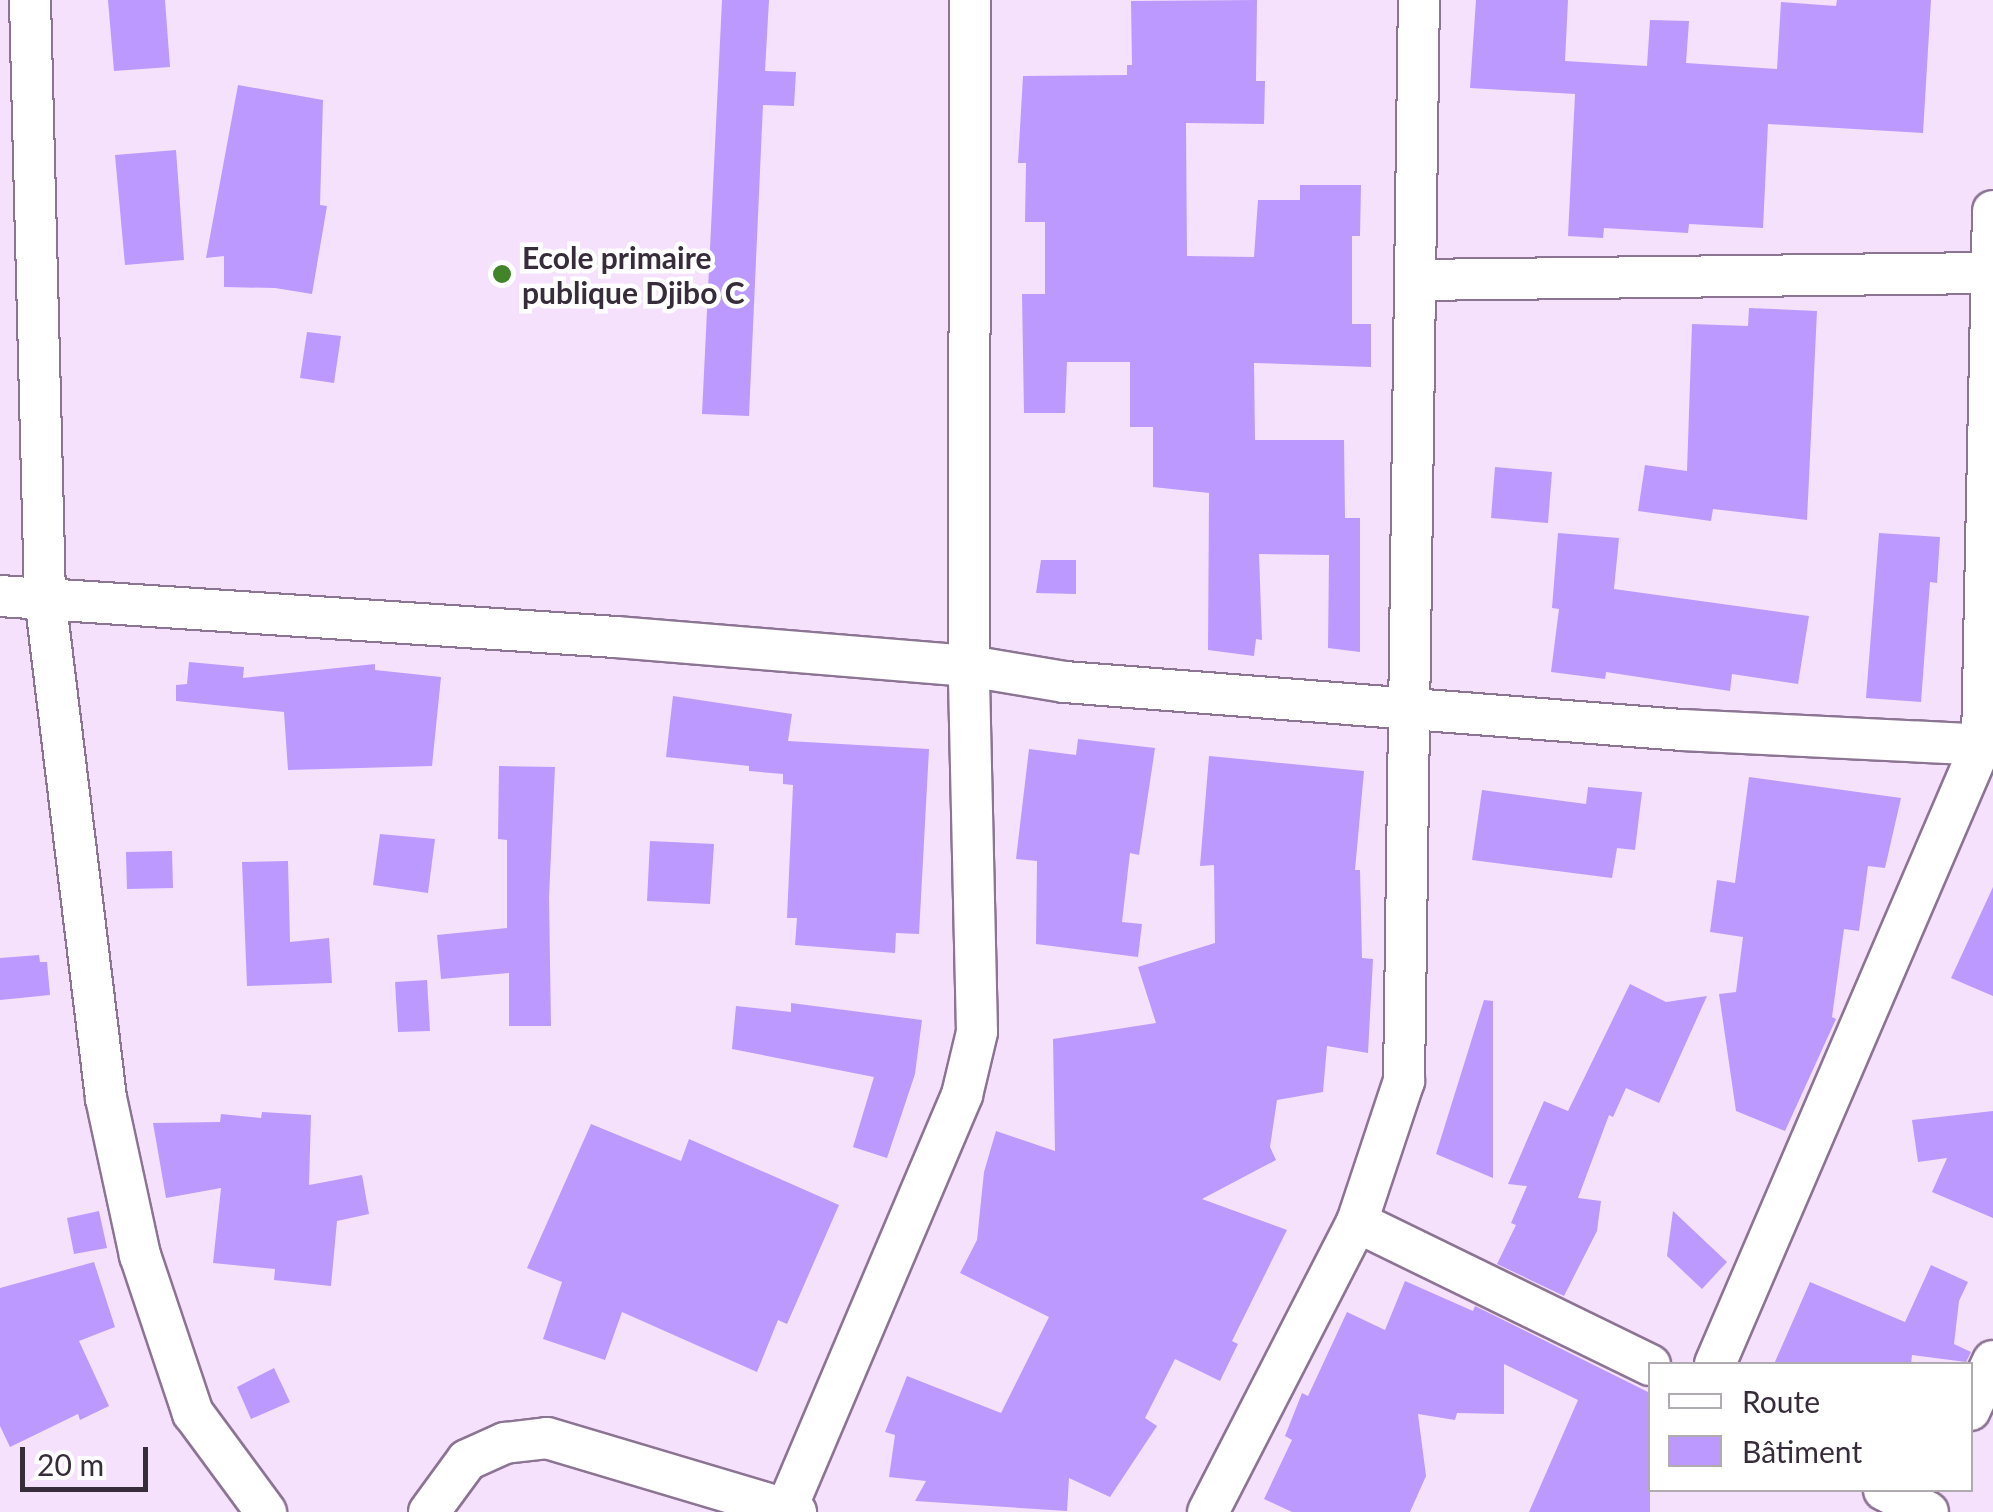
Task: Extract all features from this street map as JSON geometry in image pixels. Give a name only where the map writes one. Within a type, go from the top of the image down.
[{"type":"street","points":[[30,0],[44,597],[106,1098],[140,1255],[193,1413],[266,1512]]},
{"type":"street","points":[[429,1512],[468,1460],[505,1443],[547,1438],[789,1510],[962,1095],[977,1032],[968,666],[970,0]]},
{"type":"street","points":[[1208,1512],[1356,1222],[1404,1080],[1419,0]]},
{"type":"street","points":[[1716,1362],[1988,744],[1993,211]]},
{"type":"street","points":[[1415,280],[1991,273]]},
{"type":"street","points":[[0,596],[968,666],[1064,682],[1409,710],[1682,730],[1988,744]]},
{"type":"street","points":[[1356,1222],[1648,1364]]},
{"type":"street","points":[[1973,1404],[1993,1361]]},
{"type":"street","points":[[1888,1492],[1926,1512]]},
{"type":"building","points":[[108,0],[165,0],[170,67],[114,71]]},
{"type":"building","points":[[722,0],[769,0],[765,71],[796,72],[794,106],[763,105],[749,416],[702,414]]},
{"type":"building","points":[[1257,0],[1256,81],[1265,81],[1264,124],[1186,123],[1187,256],[1254,257],[1258,200],[1300,200],[1300,185],[1361,185],[1360,236],[1352,236],[1352,324],[1371,324],[1371,367],[1254,363],[1255,440],[1344,440],[1345,518],[1360,518],[1360,652],[1328,648],[1329,555],[1259,554],[1262,640],[1256,639],[1254,656],[1208,650],[1209,493],[1153,487],[1153,427],[1130,427],[1130,362],[1067,362],[1065,413],[1024,413],[1022,294],[1045,294],[1045,222],[1025,222],[1026,163],[1018,163],[1023,76],[1127,75],[1127,65],[1132,65],[1131,1]]},
{"type":"building","points":[[1476,0],[1568,0],[1565,61],[1647,66],[1650,20],[1689,21],[1686,63],[1777,69],[1781,2],[1836,6],[1837,0],[1931,0],[1923,133],[1768,124],[1763,228],[1689,224],[1688,233],[1604,228],[1603,238],[1568,236],[1575,94],[1470,88]]},
{"type":"building","points":[[238,85],[323,100],[320,205],[327,206],[312,294],[275,288],[224,287],[224,256],[206,258]]},
{"type":"building","points":[[176,150],[184,260],[125,265],[115,155]]},
{"type":"building","points":[[1749,308],[1817,311],[1807,520],[1713,509],[1711,521],[1638,511],[1645,465],[1687,471],[1692,324],[1748,326]]},
{"type":"building","points":[[307,332],[341,336],[334,383],[300,378]]},
{"type":"building","points":[[1495,467],[1552,472],[1548,523],[1491,518]]},
{"type":"building","points":[[1558,533],[1619,538],[1614,589],[1809,616],[1798,684],[1732,674],[1730,691],[1606,672],[1605,679],[1551,672],[1559,609],[1552,608]]},
{"type":"building","points":[[1879,533],[1940,537],[1937,583],[1930,582],[1921,702],[1866,698]]},
{"type":"building","points":[[1041,560],[1076,560],[1076,594],[1036,593]]},
{"type":"building","points":[[189,662],[244,667],[243,678],[375,664],[375,670],[441,677],[432,766],[288,770],[284,712],[176,701],[176,685],[187,684]]},
{"type":"building","points":[[673,696],[792,714],[788,741],[929,749],[919,934],[896,933],[895,953],[795,945],[797,918],[787,918],[793,785],[783,784],[783,774],[749,771],[749,766],[666,757]]},
{"type":"building","points":[[1078,739],[1155,748],[1139,855],[1130,853],[1122,922],[1142,924],[1138,957],[1036,944],[1037,861],[1016,859],[1029,749],[1076,755]]},
{"type":"building","points":[[1209,756],[1364,771],[1355,870],[1360,870],[1362,958],[1373,959],[1368,1053],[1327,1046],[1323,1092],[1277,1100],[1270,1147],[1276,1160],[1202,1199],[1287,1230],[1232,1341],[1238,1344],[1220,1381],[1175,1359],[1145,1418],[1157,1426],[1110,1497],[1069,1478],[1067,1511],[915,1501],[926,1481],[889,1477],[895,1435],[885,1432],[907,1376],[1001,1413],[1049,1317],[960,1273],[977,1240],[984,1172],[996,1131],[1055,1151],[1053,1039],[1156,1023],[1138,967],[1215,943],[1214,865],[1200,866]]},
{"type":"building","points":[[499,766],[555,767],[549,897],[551,1026],[509,1026],[509,973],[441,979],[437,935],[507,928],[507,840],[498,839]]},
{"type":"building","points":[[1749,777],[1901,798],[1885,868],[1868,866],[1859,931],[1844,929],[1832,1017],[1836,1019],[1785,1131],[1736,1111],[1719,994],[1736,992],[1743,937],[1710,932],[1717,880],[1735,883]]},
{"type":"building","points":[[1588,787],[1642,792],[1635,850],[1617,848],[1612,878],[1472,860],[1482,790],[1586,804]]},
{"type":"building","points":[[380,834],[435,839],[428,893],[373,885]]},
{"type":"building","points":[[650,841],[714,844],[710,904],[647,901]]},
{"type":"building","points":[[172,851],[173,888],[127,889],[126,852]]},
{"type":"building","points":[[288,861],[290,942],[329,938],[332,983],[247,986],[242,862]]},
{"type":"building","points":[[1993,887],[1993,996],[1951,978]]},
{"type":"building","points":[[39,955],[40,962],[47,962],[50,995],[0,1000],[0,958]]},
{"type":"building","points":[[427,980],[430,1031],[398,1032],[395,982]]},
{"type":"building","points":[[1630,984],[1666,1002],[1707,996],[1659,1103],[1626,1088],[1613,1117],[1609,1115],[1578,1198],[1601,1201],[1597,1231],[1564,1296],[1497,1264],[1516,1225],[1511,1223],[1527,1186],[1508,1184],[1544,1101],[1568,1111]]},
{"type":"building","points":[[1484,1000],[1493,1001],[1493,1178],[1436,1154]]},
{"type":"building","points":[[791,1003],[922,1020],[915,1074],[887,1158],[853,1147],[874,1077],[732,1049],[736,1006],[791,1012]]},
{"type":"building","points":[[1993,1111],[1993,1218],[1932,1192],[1947,1158],[1918,1162],[1912,1120]]},
{"type":"building","points":[[262,1112],[311,1115],[309,1185],[362,1175],[369,1214],[337,1221],[331,1286],[274,1280],[275,1269],[213,1263],[221,1188],[166,1198],[153,1123],[220,1122],[221,1114],[261,1118]]},
{"type":"building","points":[[591,1124],[681,1161],[689,1139],[839,1205],[787,1324],[778,1320],[757,1372],[622,1312],[605,1360],[543,1339],[562,1282],[527,1268]]},
{"type":"building","points":[[99,1211],[107,1248],[74,1254],[67,1218]]},
{"type":"building","points":[[1673,1211],[1727,1262],[1702,1289],[1667,1256]]},
{"type":"building","points":[[94,1262],[115,1327],[79,1341],[109,1406],[80,1420],[78,1414],[10,1447],[0,1426],[0,1288]]},
{"type":"building","points":[[1931,1265],[1968,1282],[1959,1301],[1954,1344],[1971,1352],[1966,1362],[1912,1355],[1911,1362],[1775,1362],[1810,1282],[1905,1322]]},
{"type":"building","points":[[1405,1281],[1473,1311],[1475,1306],[1648,1392],[1650,1512],[1529,1512],[1578,1400],[1504,1364],[1504,1414],[1457,1413],[1455,1420],[1418,1414],[1426,1476],[1410,1512],[1292,1512],[1264,1499],[1292,1440],[1285,1436],[1302,1393],[1308,1396],[1347,1312],[1385,1330]]},
{"type":"building","points":[[274,1368],[290,1402],[251,1419],[237,1387]]},
{"type":"place","name":"Ecole primaire publique Djibo C","points":[[502,274]]}]
